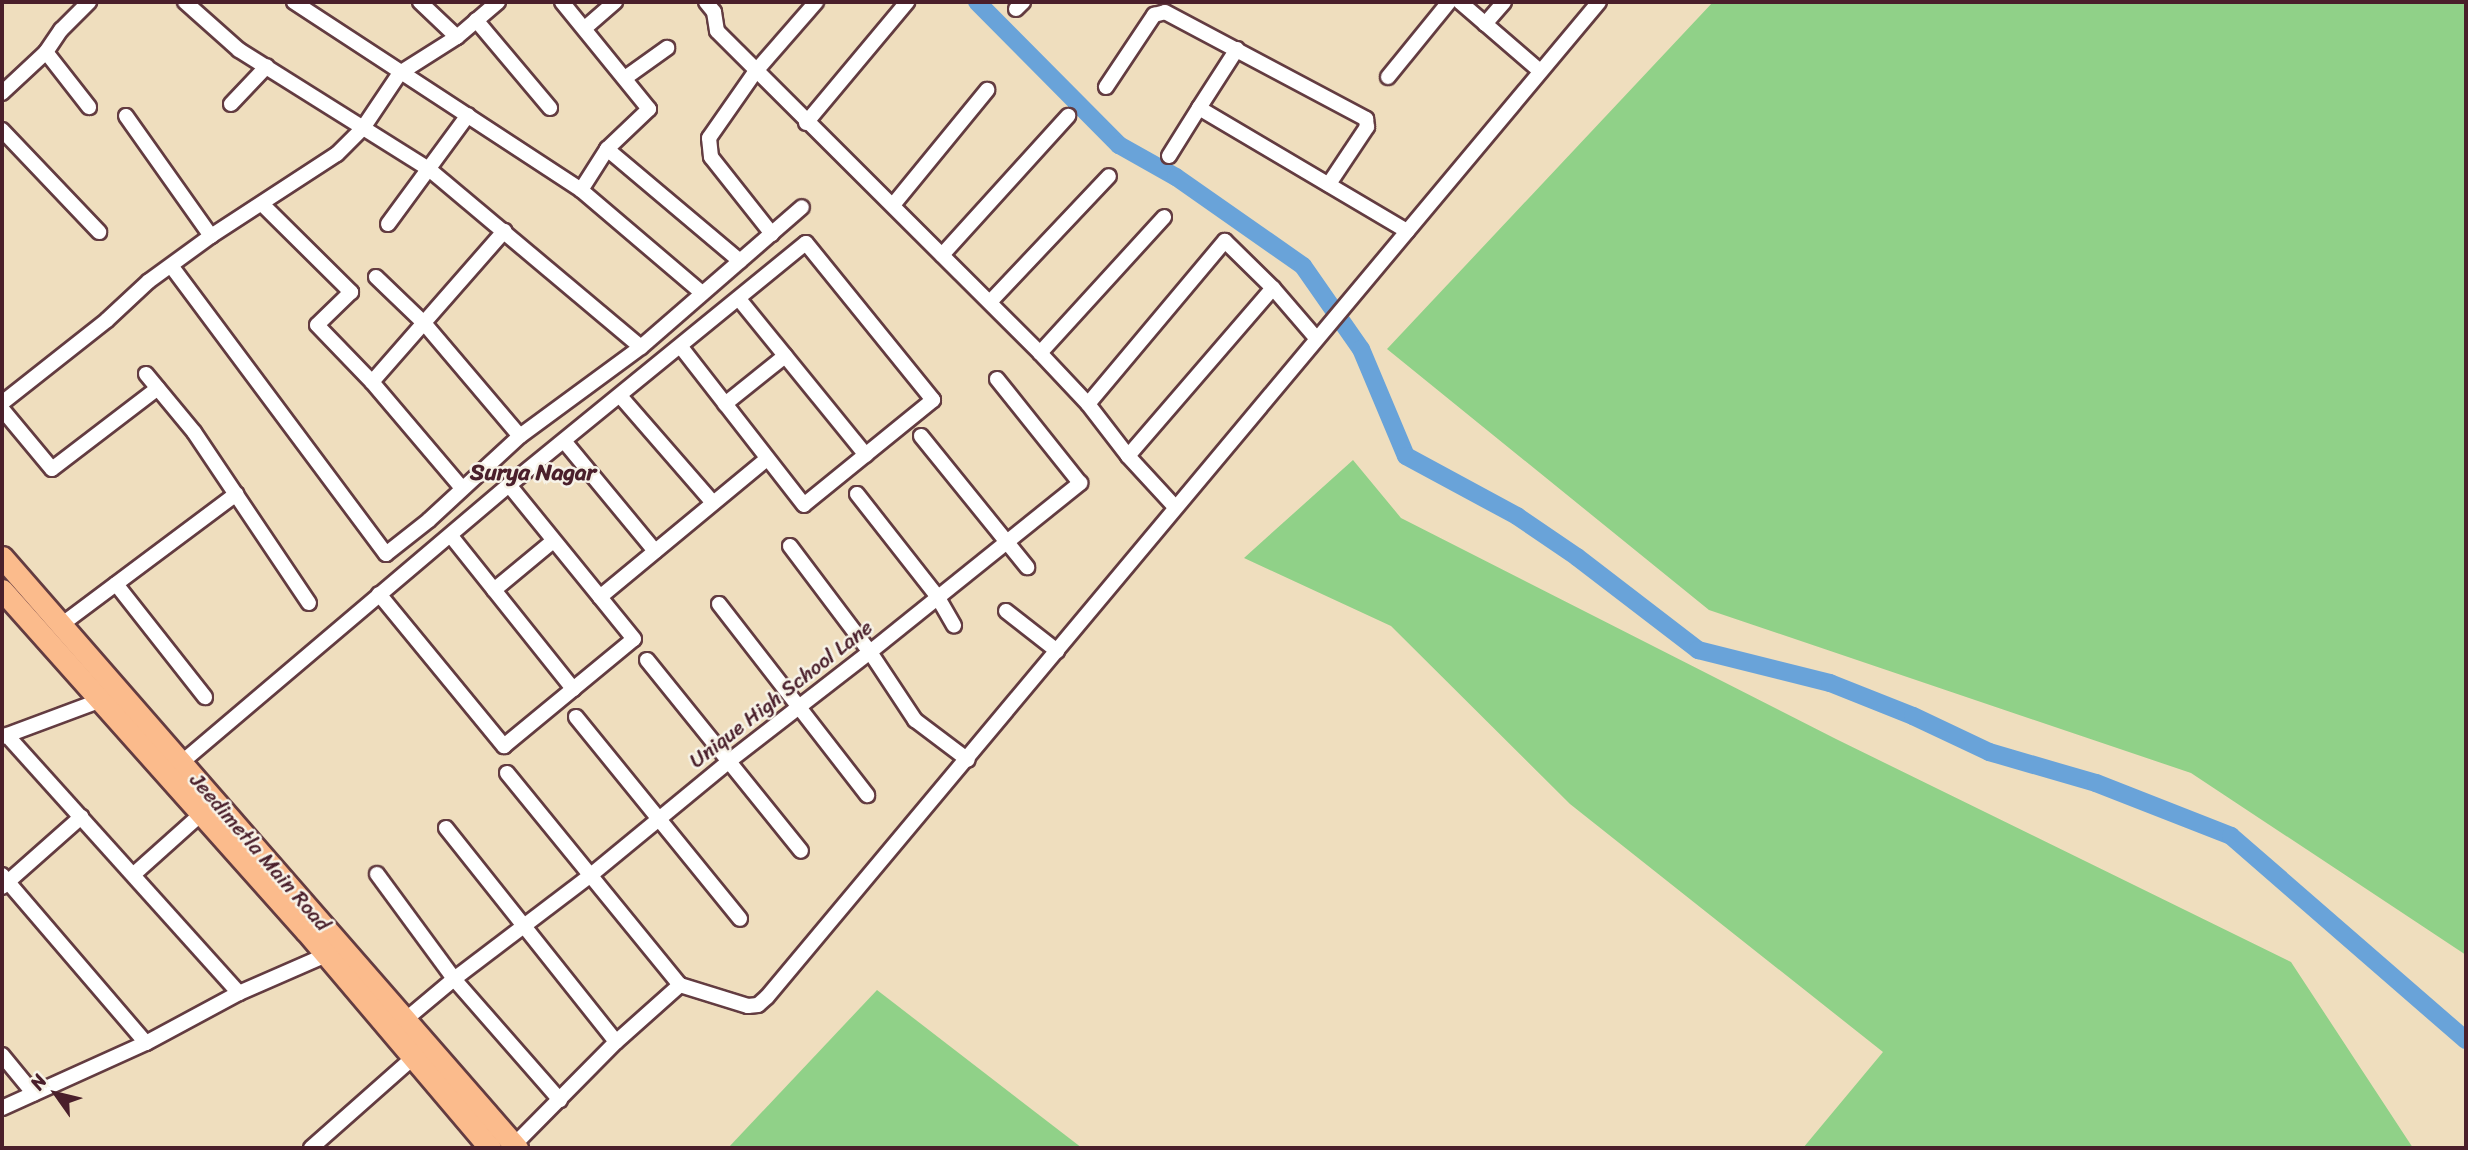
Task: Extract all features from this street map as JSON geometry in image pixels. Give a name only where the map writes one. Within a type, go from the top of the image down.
[{"type":"main road","name":"Jeedimetla Main Road","points":[[2,556],[181,762],[326,955],[490,1148]]},
{"type":"main road","name":"Jeedimetla Main Road","points":[[2,590],[201,814],[241,843],[405,1020],[516,1146]]},
{"type":"street","points":[[2,93],[46,52],[61,30],[89,2]]},
{"type":"street","points":[[185,2],[239,50],[430,170],[640,347]]},
{"type":"street","points":[[294,2],[581,190],[701,292]]},
{"type":"street","points":[[420,2],[457,37]]},
{"type":"street","points":[[2,403],[107,320],[149,281],[172,267],[211,236],[263,205],[337,154],[363,128],[400,73],[457,37],[498,2]]},
{"type":"street","points":[[562,2],[649,109],[607,149],[581,190]]},
{"type":"street","points":[[585,28],[615,2]]},
{"type":"street","points":[[706,2],[714,12],[717,31],[755,72],[893,205],[1040,353],[1088,404],[1128,456],[1175,507]]},
{"type":"street","points":[[772,234],[711,158],[708,146],[714,129],[755,72],[816,2]]},
{"type":"street","points":[[806,123],[907,2]]},
{"type":"street","points":[[1388,77],[1449,2]]},
{"type":"street","points":[[1460,2],[1540,71]]},
{"type":"street","points":[[1485,24],[1504,2]]},
{"type":"street","points":[[507,773],[680,985],[733,1003],[758,1005],[968,760],[1175,507],[1599,2]]},
{"type":"street","points":[[1106,87],[1159,11],[1237,49],[1368,122],[1329,184]]},
{"type":"street","points":[[476,20],[550,108]]},
{"type":"street","points":[[625,78],[667,48]]},
{"type":"street","points":[[1169,156],[1237,49]]},
{"type":"street","points":[[46,52],[89,107]]},
{"type":"street","points":[[231,104],[267,66]]},
{"type":"street","points":[[893,205],[987,90]]},
{"type":"street","points":[[1199,108],[1407,231]]},
{"type":"street","points":[[388,224],[468,115]]},
{"type":"street","points":[[126,116],[211,236]]},
{"type":"street","points":[[942,255],[1068,116]]},
{"type":"street","points":[[2,130],[99,232]]},
{"type":"street","points":[[607,149],[740,261]]},
{"type":"street","points":[[990,302],[1109,177]]},
{"type":"street","points":[[263,205],[351,292],[317,325],[372,382],[461,488]]},
{"type":"street","points":[[172,267],[386,554],[429,520],[520,436],[640,347],[802,207]]},
{"type":"street","points":[[1040,353],[1164,217]]},
{"type":"street","points":[[372,382],[504,231]]},
{"type":"street","points":[[1088,404],[1225,241],[1273,288],[1316,338]]},
{"type":"street","points":[[181,762],[509,485],[621,397],[681,347],[739,299],[806,243],[933,400],[804,505],[681,347]]},
{"type":"street","points":[[376,277],[424,323],[520,436]]},
{"type":"street","points":[[1128,456],[1273,288]]},
{"type":"street","points":[[739,299],[866,456]]},
{"type":"street","points":[[725,404],[785,355]]},
{"type":"street","points":[[146,373],[194,432],[309,603]]},
{"type":"street","name":"Unique High School Lane","points":[[405,1020],[454,979],[591,875],[727,762],[870,652],[1080,483],[997,379]]},
{"type":"street","points":[[2,409],[52,469],[158,388]]},
{"type":"street","points":[[621,397],[713,503]]},
{"type":"street","points":[[921,436],[1009,541],[1027,567]]},
{"type":"street","points":[[564,441],[655,551]]},
{"type":"street","points":[[600,597],[767,459]]},
{"type":"street","points":[[379,594],[504,746],[634,639],[509,485]]},
{"type":"street","points":[[61,625],[236,494]]},
{"type":"street","points":[[858,494],[937,596],[954,625]]},
{"type":"street","points":[[451,536],[573,689]]},
{"type":"street","points":[[494,590],[553,541]]},
{"type":"street","points":[[790,546],[870,652],[915,720],[968,760]]},
{"type":"street","points":[[116,584],[205,697]]},
{"type":"street","points":[[719,604],[867,795]]},
{"type":"street","points":[[1006,611],[1057,651]]},
{"type":"street","points":[[647,660],[801,851]]},
{"type":"street","points":[[99,701],[4,736],[134,874],[239,993]]},
{"type":"street","points":[[576,718],[740,919]]},
{"type":"street","points":[[134,874],[201,814]]},
{"type":"street","points":[[81,817],[4,881],[146,1043]]},
{"type":"street","points":[[446,828],[615,1042]]},
{"type":"street","points":[[377,874],[454,979],[560,1100]]},
{"type":"street","points":[[2,1108],[146,1043],[239,993],[326,955]]},
{"type":"street","points":[[516,1146],[615,1042],[680,985]]},
{"type":"street","points":[[2,1055],[34,1094]]},
{"type":"street","points":[[311,1148],[414,1057]]},
{"type":"green space","points":[[1713,2],[2466,2],[2466,955],[2191,773],[1709,610],[1387,349]]},
{"type":"green space","points":[[1353,460],[1401,518],[1836,739],[2291,962],[2413,1148],[1803,1148],[1883,1052],[1570,804],[1391,626],[1244,558]]},
{"type":"green space","points":[[877,990],[1082,1148],[728,1148]]},
{"type":"waterway","points":[[977,2],[1119,145],[1176,177],[1303,266],[1361,349],[1406,456],[1517,516],[1577,557],[1698,650],[1830,683],[1913,716],[1989,752],[2096,783],[2231,836],[2466,1040]]},
{"type":"district","name":"Surya Nagar","points":[[533,473]]}]
